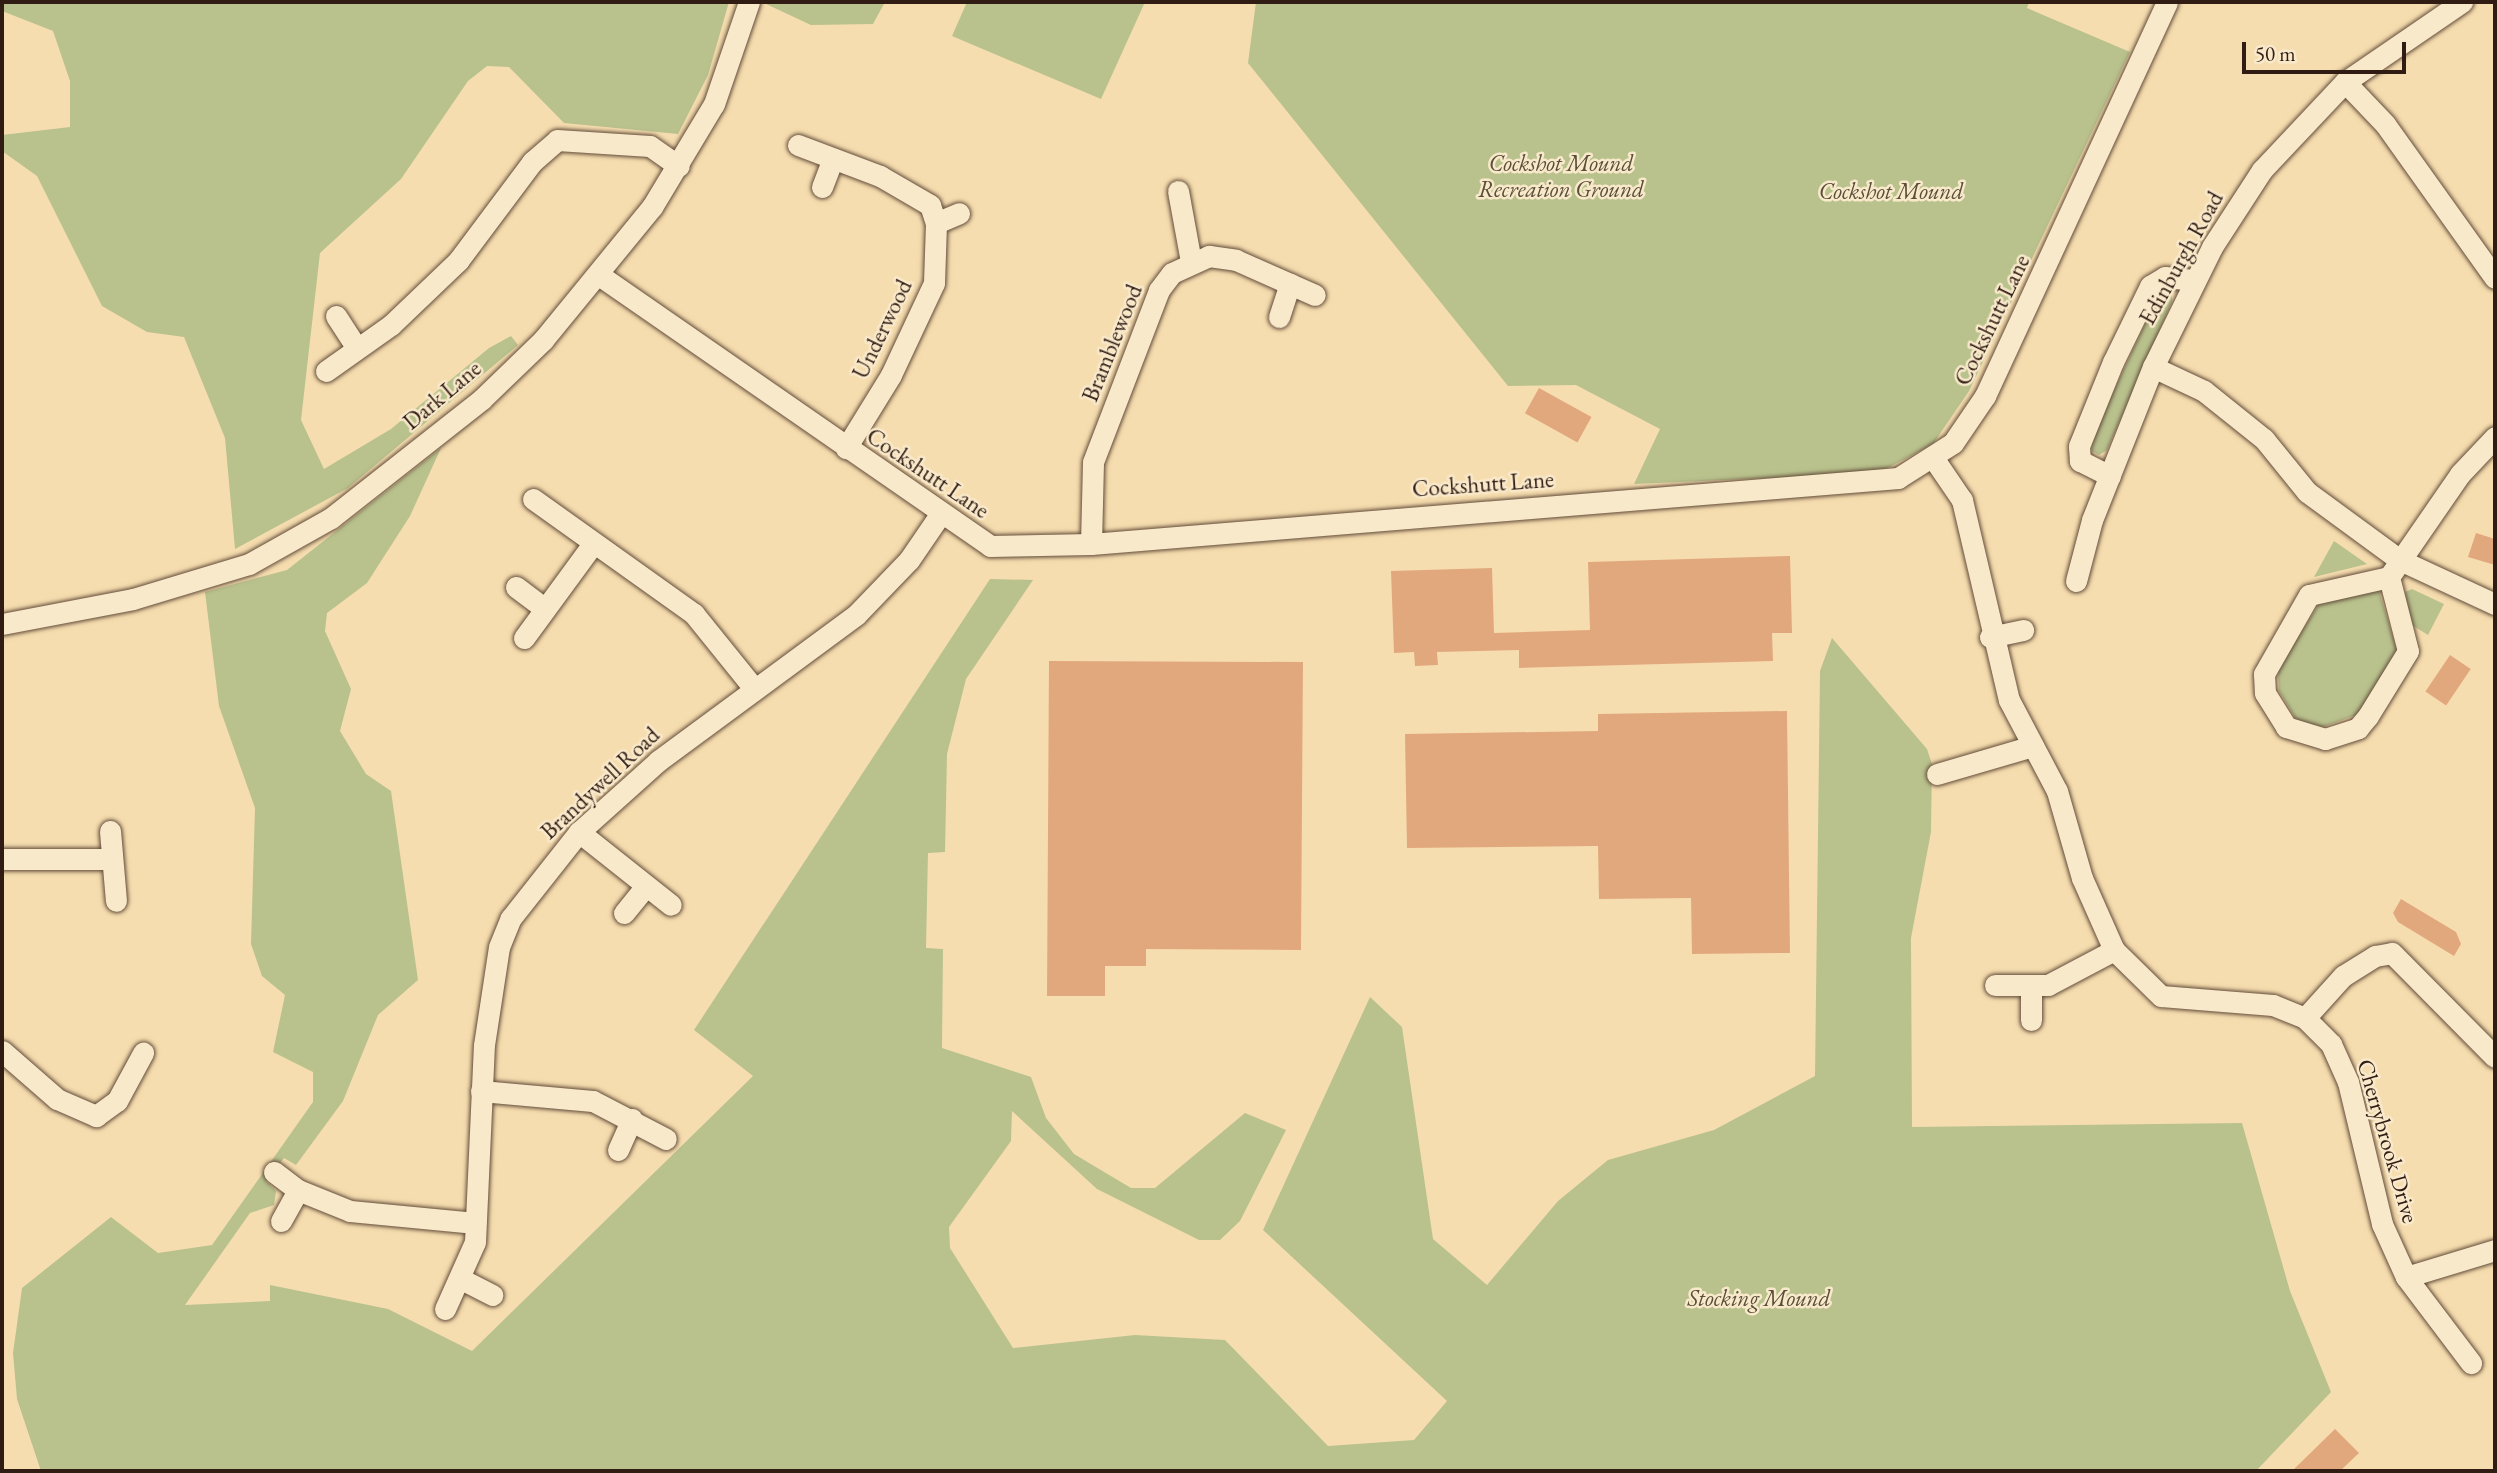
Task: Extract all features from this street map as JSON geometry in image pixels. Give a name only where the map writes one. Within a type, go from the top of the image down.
[{"type":"street","name":"Dark Lane","points":[[2,624],[208,579],[288,544],[482,399],[599,275],[679,166],[714,104],[749,2]]},
{"type":"street","name":"Cockshutt Lane","points":[[599,275],[939,516],[990,546],[1091,544],[1846,485],[1898,478],[1934,459],[1985,396],[2167,2]]},
{"type":"street","name":"Edinburgh Road","points":[[2076,581],[2109,476],[2153,367],[2195,280],[2262,170],[2345,82],[2462,2]]},
{"type":"street","points":[[2345,82],[2385,124],[2495,278]]},
{"type":"street","points":[[326,371],[391,325],[484,235],[532,162],[556,140],[650,146],[679,166]]},
{"type":"street","points":[[798,145],[930,205],[936,223],[959,213]]},
{"type":"street","points":[[822,187],[833,159]]},
{"type":"street","points":[[1178,191],[1191,262],[1236,260],[1315,295]]},
{"type":"street","name":"Underwood","points":[[846,449],[891,375],[934,283],[936,223]]},
{"type":"street","name":"Bramblewood","points":[[1091,544],[1093,462],[1159,290],[1191,262]]},
{"type":"street","points":[[2109,476],[2080,461],[2079,446],[2113,362],[2150,286],[2165,277],[2195,280]]},
{"type":"street","points":[[1279,317],[1290,284]]},
{"type":"street","points":[[336,316],[357,348]]},
{"type":"street","points":[[2153,367],[2204,391],[2264,439],[2307,492],[2394,569],[2495,604]]},
{"type":"street","points":[[2394,569],[2408,651],[2368,716],[2358,727],[2325,739],[2286,727],[2265,693],[2264,674],[2309,595],[2394,569],[2460,474],[2495,437]]},
{"type":"street","name":"Cherrybrook Drive","points":[[1934,459],[1962,500],[1990,637],[2009,700],[2057,792],[2082,878],[2114,950],[2161,996],[2273,1005],[2305,1018],[2330,1044],[2348,1082],[2382,1224],[2406,1277],[2471,1363]]},
{"type":"street","points":[[533,499],[592,545],[694,614],[753,687]]},
{"type":"street","name":"Brandywell Road","points":[[445,1309],[463,1280],[475,1223],[481,1091],[499,947],[533,886],[579,832],[753,687],[856,615],[909,560],[939,516]]},
{"type":"street","points":[[524,638],[592,545]]},
{"type":"street","points":[[516,587],[545,609]]},
{"type":"street","points":[[1990,637],[2023,630]]},
{"type":"street","points":[[1937,774],[2034,746]]},
{"type":"street","points":[[110,831],[109,859],[116,901]]},
{"type":"street","points":[[579,832],[671,905]]},
{"type":"street","points":[[2,859],[109,859]]},
{"type":"street","points":[[624,913],[646,886]]},
{"type":"street","points":[[1995,985],[2031,986],[2062,981],[2114,950]]},
{"type":"street","points":[[2305,1018],[2343,976],[2392,953],[2495,1057]]},
{"type":"street","points":[[2031,986],[2031,1020]]},
{"type":"street","points":[[2,1051],[57,1099],[96,1116],[117,1101],[143,1053]]},
{"type":"street","points":[[481,1091],[593,1101],[666,1139]]},
{"type":"street","points":[[618,1150],[632,1119]]},
{"type":"street","points":[[274,1172],[298,1190],[351,1211],[475,1223]]},
{"type":"street","points":[[281,1221],[298,1190]]},
{"type":"street","points":[[2406,1277],[2495,1250]]},
{"type":"street","points":[[463,1280],[492,1295]]},
{"type":"green space","points":[[2,2],[729,2],[708,75],[678,134],[564,123],[509,67],[487,66],[468,81],[401,179],[320,253],[301,420],[324,469],[391,429],[489,348],[511,336],[518,345],[348,488],[235,549],[225,438],[184,337],[147,332],[102,306],[37,176],[2,151],[2,135],[70,127],[70,81],[53,31],[2,11]]},
{"type":"green space","points":[[885,2],[873,24],[811,25],[766,4]]},
{"type":"green space","points":[[967,2],[1145,2],[1101,99],[952,36]]},
{"type":"green space","points":[[1256,2],[2029,2],[2027,8],[2130,52],[1969,391],[1933,444],[1878,473],[1634,484],[1660,429],[1576,385],[1508,386],[1248,63]]},
{"type":"green space","points":[[2162,288],[2172,290],[2172,302],[2107,450],[2099,455],[2092,451],[2092,437]]},
{"type":"green space","name":"Stocking Mound","points":[[441,448],[410,516],[367,583],[327,613],[325,631],[351,689],[340,731],[366,774],[391,791],[418,980],[378,1015],[343,1101],[296,1165],[284,1158],[266,1181],[276,1191],[274,1205],[250,1213],[185,1305],[270,1301],[270,1285],[388,1309],[472,1351],[753,1076],[694,1030],[990,579],[1033,580],[966,679],[947,754],[945,852],[928,853],[926,948],[943,949],[942,1048],[1031,1077],[1046,1118],[1074,1154],[1131,1188],[1155,1188],[1245,1113],[1286,1130],[1240,1221],[1220,1240],[1199,1240],[1097,1189],[1012,1111],[1011,1141],[949,1227],[950,1248],[1013,1348],[1135,1335],[1225,1340],[1328,1446],[1414,1440],[1447,1401],[1263,1230],[1370,997],[1402,1027],[1433,1239],[1487,1285],[1558,1201],[1608,1160],[1714,1130],[1815,1076],[1820,671],[1832,638],[1927,749],[1932,764],[1931,832],[1911,938],[1912,1127],[2242,1123],[2290,1291],[2331,1392],[2256,1471],[41,1471],[17,1399],[13,1353],[22,1288],[111,1217],[158,1253],[212,1245],[313,1102],[313,1072],[273,1052],[285,995],[262,976],[251,944],[255,808],[219,706],[205,592],[287,570]]},
{"type":"green space","points":[[2334,541],[2367,564],[2314,577]]},
{"type":"green space","points":[[2378,588],[2397,650],[2359,714],[2317,729],[2296,719],[2279,691],[2278,669],[2319,604]]},
{"type":"green space","points":[[2412,589],[2444,604],[2428,635],[2412,625],[2405,592]]},
{"type":"building","points":[[1539,388],[1591,417],[1577,442],[1525,413]]},
{"type":"building","points":[[2476,533],[2495,539],[2495,565],[2468,557]]},
{"type":"building","points":[[1790,556],[1792,633],[1772,633],[1773,661],[1519,668],[1519,650],[1437,652],[1438,665],[1415,666],[1414,652],[1394,653],[1391,571],[1492,568],[1494,633],[1590,630],[1588,562]]},
{"type":"building","points":[[2450,655],[2471,669],[2446,705],[2425,691]]},
{"type":"building","points":[[1049,661],[1303,662],[1301,950],[1146,949],[1146,966],[1105,966],[1105,996],[1047,996]]},
{"type":"building","points":[[1787,711],[1790,953],[1692,954],[1691,898],[1599,899],[1598,846],[1407,848],[1405,734],[1598,731],[1598,714]]},
{"type":"building","points":[[2401,899],[2456,932],[2461,944],[2454,956],[2398,922],[2393,913]]},
{"type":"building","points":[[2335,1429],[2359,1453],[2340,1471],[2292,1471]]},
{"type":"park label","name":"Cockshot Mound Recreation Ground","points":[[1561,176]]},
{"type":"park label","name":"Cockshot Mound","points":[[1891,191]]}]
